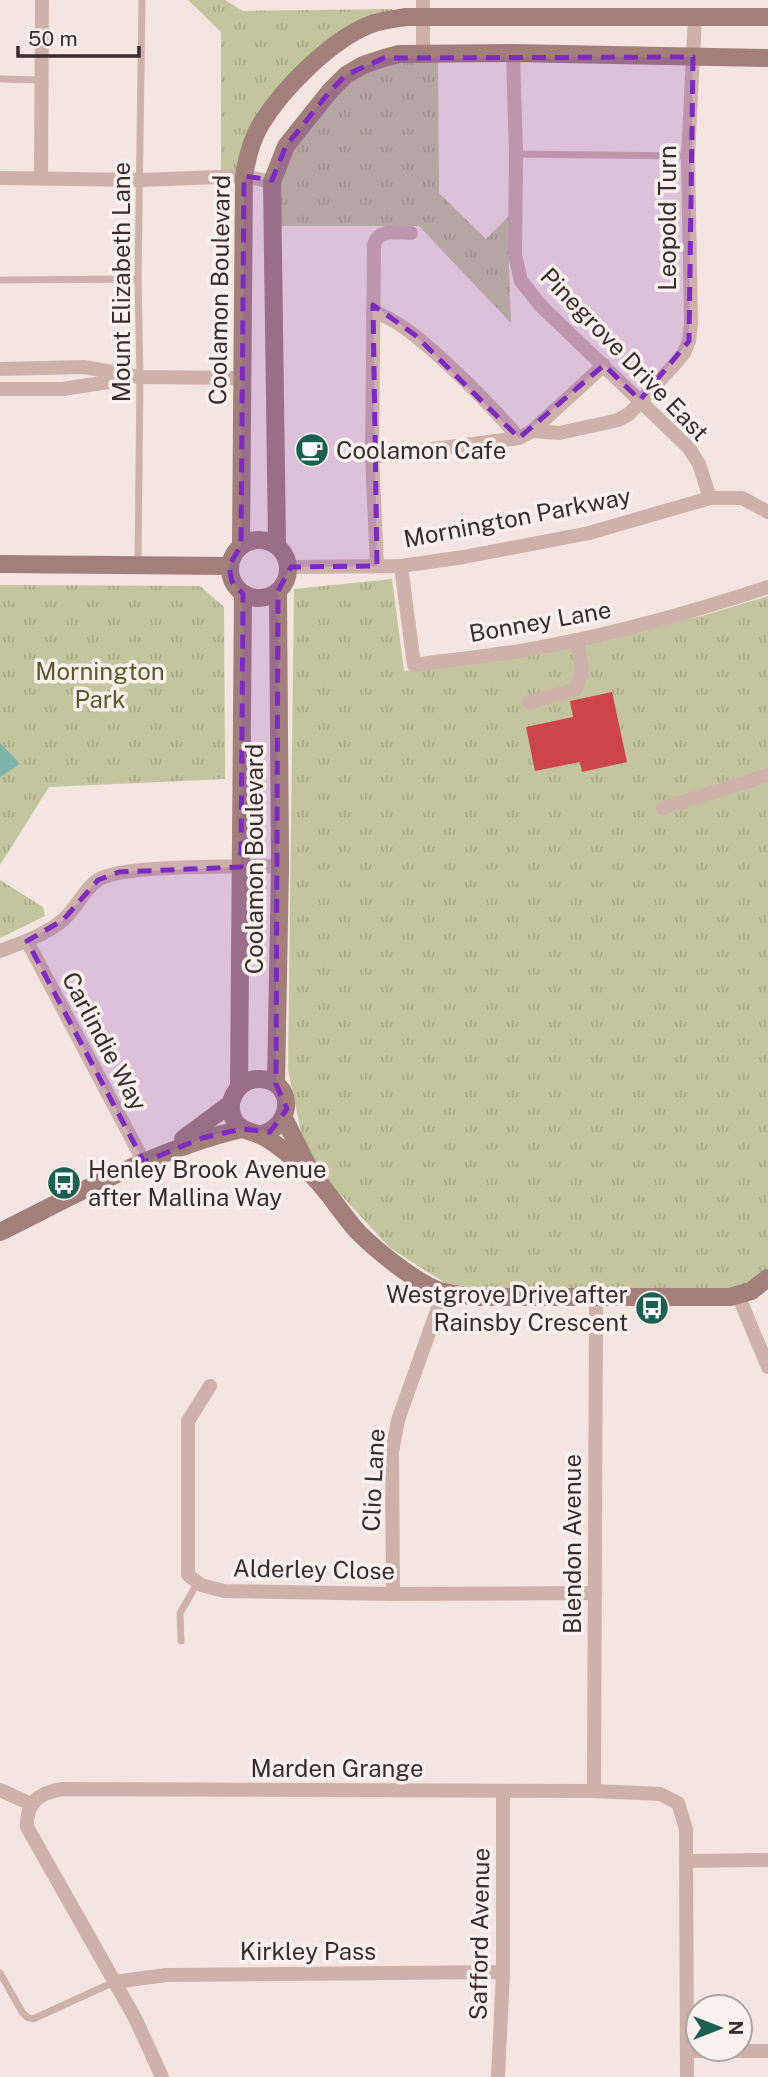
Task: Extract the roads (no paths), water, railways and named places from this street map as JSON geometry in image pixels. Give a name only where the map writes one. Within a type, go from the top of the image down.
[{"type":"street","points":[[41,178],[42,0]]},
{"type":"street","points":[[423,8],[423,54]]},
{"type":"street","name":"Coolamon Boulevard","points":[[241,545],[244,176],[249,151],[260,125],[312,64],[366,26],[423,8],[768,17]]},
{"type":"street","name":"Leopold Turn","points":[[372,457],[525,434],[559,433],[618,420],[629,414],[674,365],[689,341],[691,324],[688,156],[695,16]]},
{"type":"street","name":"Coolamon Boulevard","points":[[276,544],[272,182],[289,141],[346,75],[363,65],[399,54],[513,53],[768,58]]},
{"type":"street","name":"Pinegrove Drive East","points":[[513,53],[515,255],[522,281],[542,307],[689,448],[699,464],[710,498]]},
{"type":"street","points":[[0,178],[141,180],[244,176],[272,182]]},
{"type":"street","points":[[376,566],[372,457],[375,240],[384,232],[411,233]]},
{"type":"street","points":[[373,313],[392,318],[415,335],[499,415],[525,434],[604,365]]},
{"type":"street","points":[[0,369],[84,367],[140,377]]},
{"type":"street","points":[[0,389],[63,389],[140,377],[241,378]]},
{"type":"street","points":[[710,498],[742,498],[764,509],[768,492]]},
{"type":"street","name":"Mornington Parkway","points":[[288,567],[401,566],[464,557],[589,533],[710,498]]},
{"type":"street","points":[[255,539],[276,544],[283,552],[288,567],[287,576],[278,591],[257,598],[243,594],[232,582],[229,566],[231,558],[241,545],[255,539]]},
{"type":"street","points":[[0,564],[229,566]]},
{"type":"street","name":"Bonney Lane","points":[[401,566],[414,665],[534,649],[709,607],[768,587]]},
{"type":"street","name":"Coolamon Boulevard","points":[[276,1084],[279,866],[278,591]]},
{"type":"street","name":"Coolamon Boulevard","points":[[239,1086],[243,594]]},
{"type":"street","points":[[529,702],[575,690],[582,671],[577,639]]},
{"type":"street","points":[[663,808],[768,775]]},
{"type":"street","points":[[0,951],[27,941],[63,920],[98,880],[119,872],[279,866]]},
{"type":"street","name":"Carlindie Way","points":[[27,941],[144,1162]]},
{"type":"street","points":[[0,1231],[144,1162],[202,1138],[270,1132],[284,1118],[286,1100],[276,1084],[257,1078],[239,1086],[230,1104],[166,1152]]},
{"type":"street","points":[[230,1104],[235,1122],[312,1174]]},
{"type":"street","points":[[284,1118],[312,1174],[359,1233],[395,1265],[444,1291],[477,1297],[730,1297],[751,1291],[768,1278]]},
{"type":"street","name":"Clio Lane","points":[[393,1594],[392,1452],[398,1420],[444,1291]]},
{"type":"street","points":[[737,1295],[768,1367]]},
{"type":"street","name":"Blendon Avenue","points":[[594,1791],[596,1297]]},
{"type":"street","name":"Alderley Close","points":[[210,1386],[188,1421],[188,1575],[198,1582],[224,1591],[595,1593]]},
{"type":"street","name":"Marden Grange","points":[[31,1804],[47,1791],[62,1789],[594,1791],[660,1794],[678,1803],[686,1829],[687,1993]]},
{"type":"street","points":[[0,1790],[31,1804],[27,1828],[135,2018],[162,2077]]},
{"type":"street","name":"Safford Avenue","points":[[498,2077],[503,1972],[503,1792]]},
{"type":"street","points":[[686,1861],[768,1860]]},
{"type":"street","name":"Kirkley Pass","points":[[114,1982],[166,1975],[503,1972]]},
{"type":"lane","name":"Mount Elizabeth Lane","points":[[138,564],[142,0]]},
{"type":"lane","points":[[0,79],[42,80]]},
{"type":"lane","points":[[516,154],[688,156]]},
{"type":"lane","points":[[0,280],[138,279]]},
{"type":"lane","points":[[181,1641],[180,1614],[198,1582]]},
{"type":"lane","points":[[0,1973],[22,2012],[33,2019],[114,1982]]},
{"type":"water","points":[[0,743],[20,764],[0,777]]},
{"type":"place","name":"Coolamon Cafe","points":[[312,450]]},
{"type":"place","name":"Henley Brook Avenue after Mallina Way","points":[[64,1183]]},
{"type":"place","name":"Westgrove Drive after Rainsby Crescent","points":[[652,1308]]},
{"type":"park label","name":"Mornington Park","points":[[100,685]]}]
